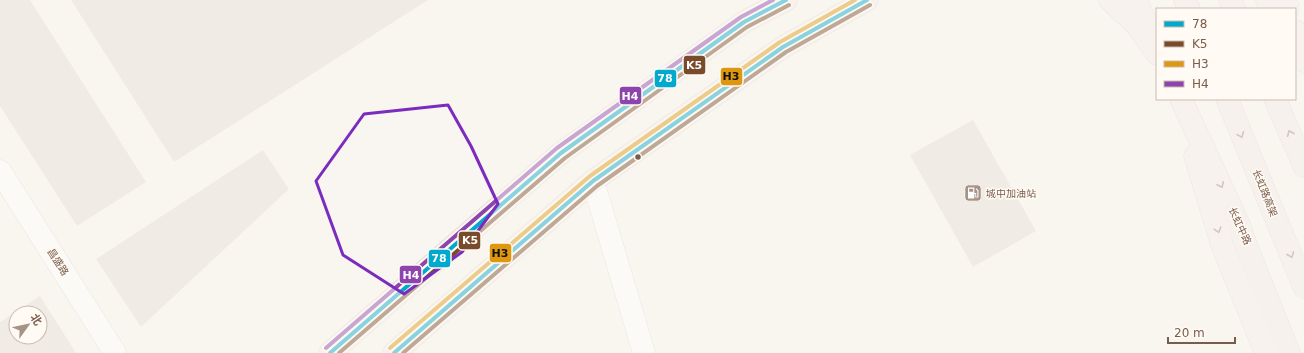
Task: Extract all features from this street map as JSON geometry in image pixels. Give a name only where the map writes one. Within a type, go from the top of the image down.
[{"type":"highway","name":"长虹路高架","points":[[1226,100],[1304,287]]},
{"type":"highway","points":[[1275,100],[1304,166]]},
{"type":"highway","points":[[1233,212],[1289,353]]},
{"type":"main road","points":[[330,353],[561,153],[744,22],[786,0]]},
{"type":"main road","points":[[394,353],[593,181],[783,47],[868,0]]},
{"type":"main road","points":[[1110,0],[1137,25],[1156,53]]},
{"type":"main road","points":[[1136,0],[1156,44]]},
{"type":"main road","points":[[1296,34],[1304,61]]},
{"type":"main road","points":[[1296,60],[1304,77]]},
{"type":"main road","points":[[1177,100],[1222,245],[1266,353]]},
{"type":"main road","name":"长虹中路","points":[[1182,100],[1298,353]]},
{"type":"street","name":"昌盛路","points":[[0,171],[115,353]]},
{"type":"street","points":[[593,181],[644,353]]},
{"type":"highlighted area","points":[[448,105],[471,146],[498,204],[462,252],[404,294],[343,255],[316,181],[364,114]]},
{"type":"building","points":[[0,0],[30,0],[146,182],[77,226],[0,106]]},
{"type":"building","points":[[71,0],[428,0],[174,162]]},
{"type":"building","name":"城中加油站","points":[[973,120],[1036,231],[973,267],[910,155]]},
{"type":"building","points":[[263,150],[289,189],[141,327],[96,259]]},
{"type":"building","points":[[40,296],[46,305],[26,305]]},
{"type":"building","points":[[48,309],[76,353],[0,353],[0,322],[8,317],[8,345],[48,345]]},
{"type":"transit line","name":"H4","points":[[326,348],[557,148],[741,17],[773,0]]},
{"type":"transit line","name":"78","points":[[330,353],[561,153],[744,22],[786,0]]},
{"type":"transit line","name":"H3","points":[[390,348],[590,176],[780,42],[855,0]]},
{"type":"transit line","name":"78","points":[[394,353],[593,181],[783,47],[867,0]]},
{"type":"transit line","name":"K5","points":[[339,353],[565,158],[747,27],[789,5]]},
{"type":"transit line","name":"K5","points":[[403,353],[597,186],[786,52],[870,5]]},
{"type":"place","name":"城中加油站","points":[[973,193]]}]
